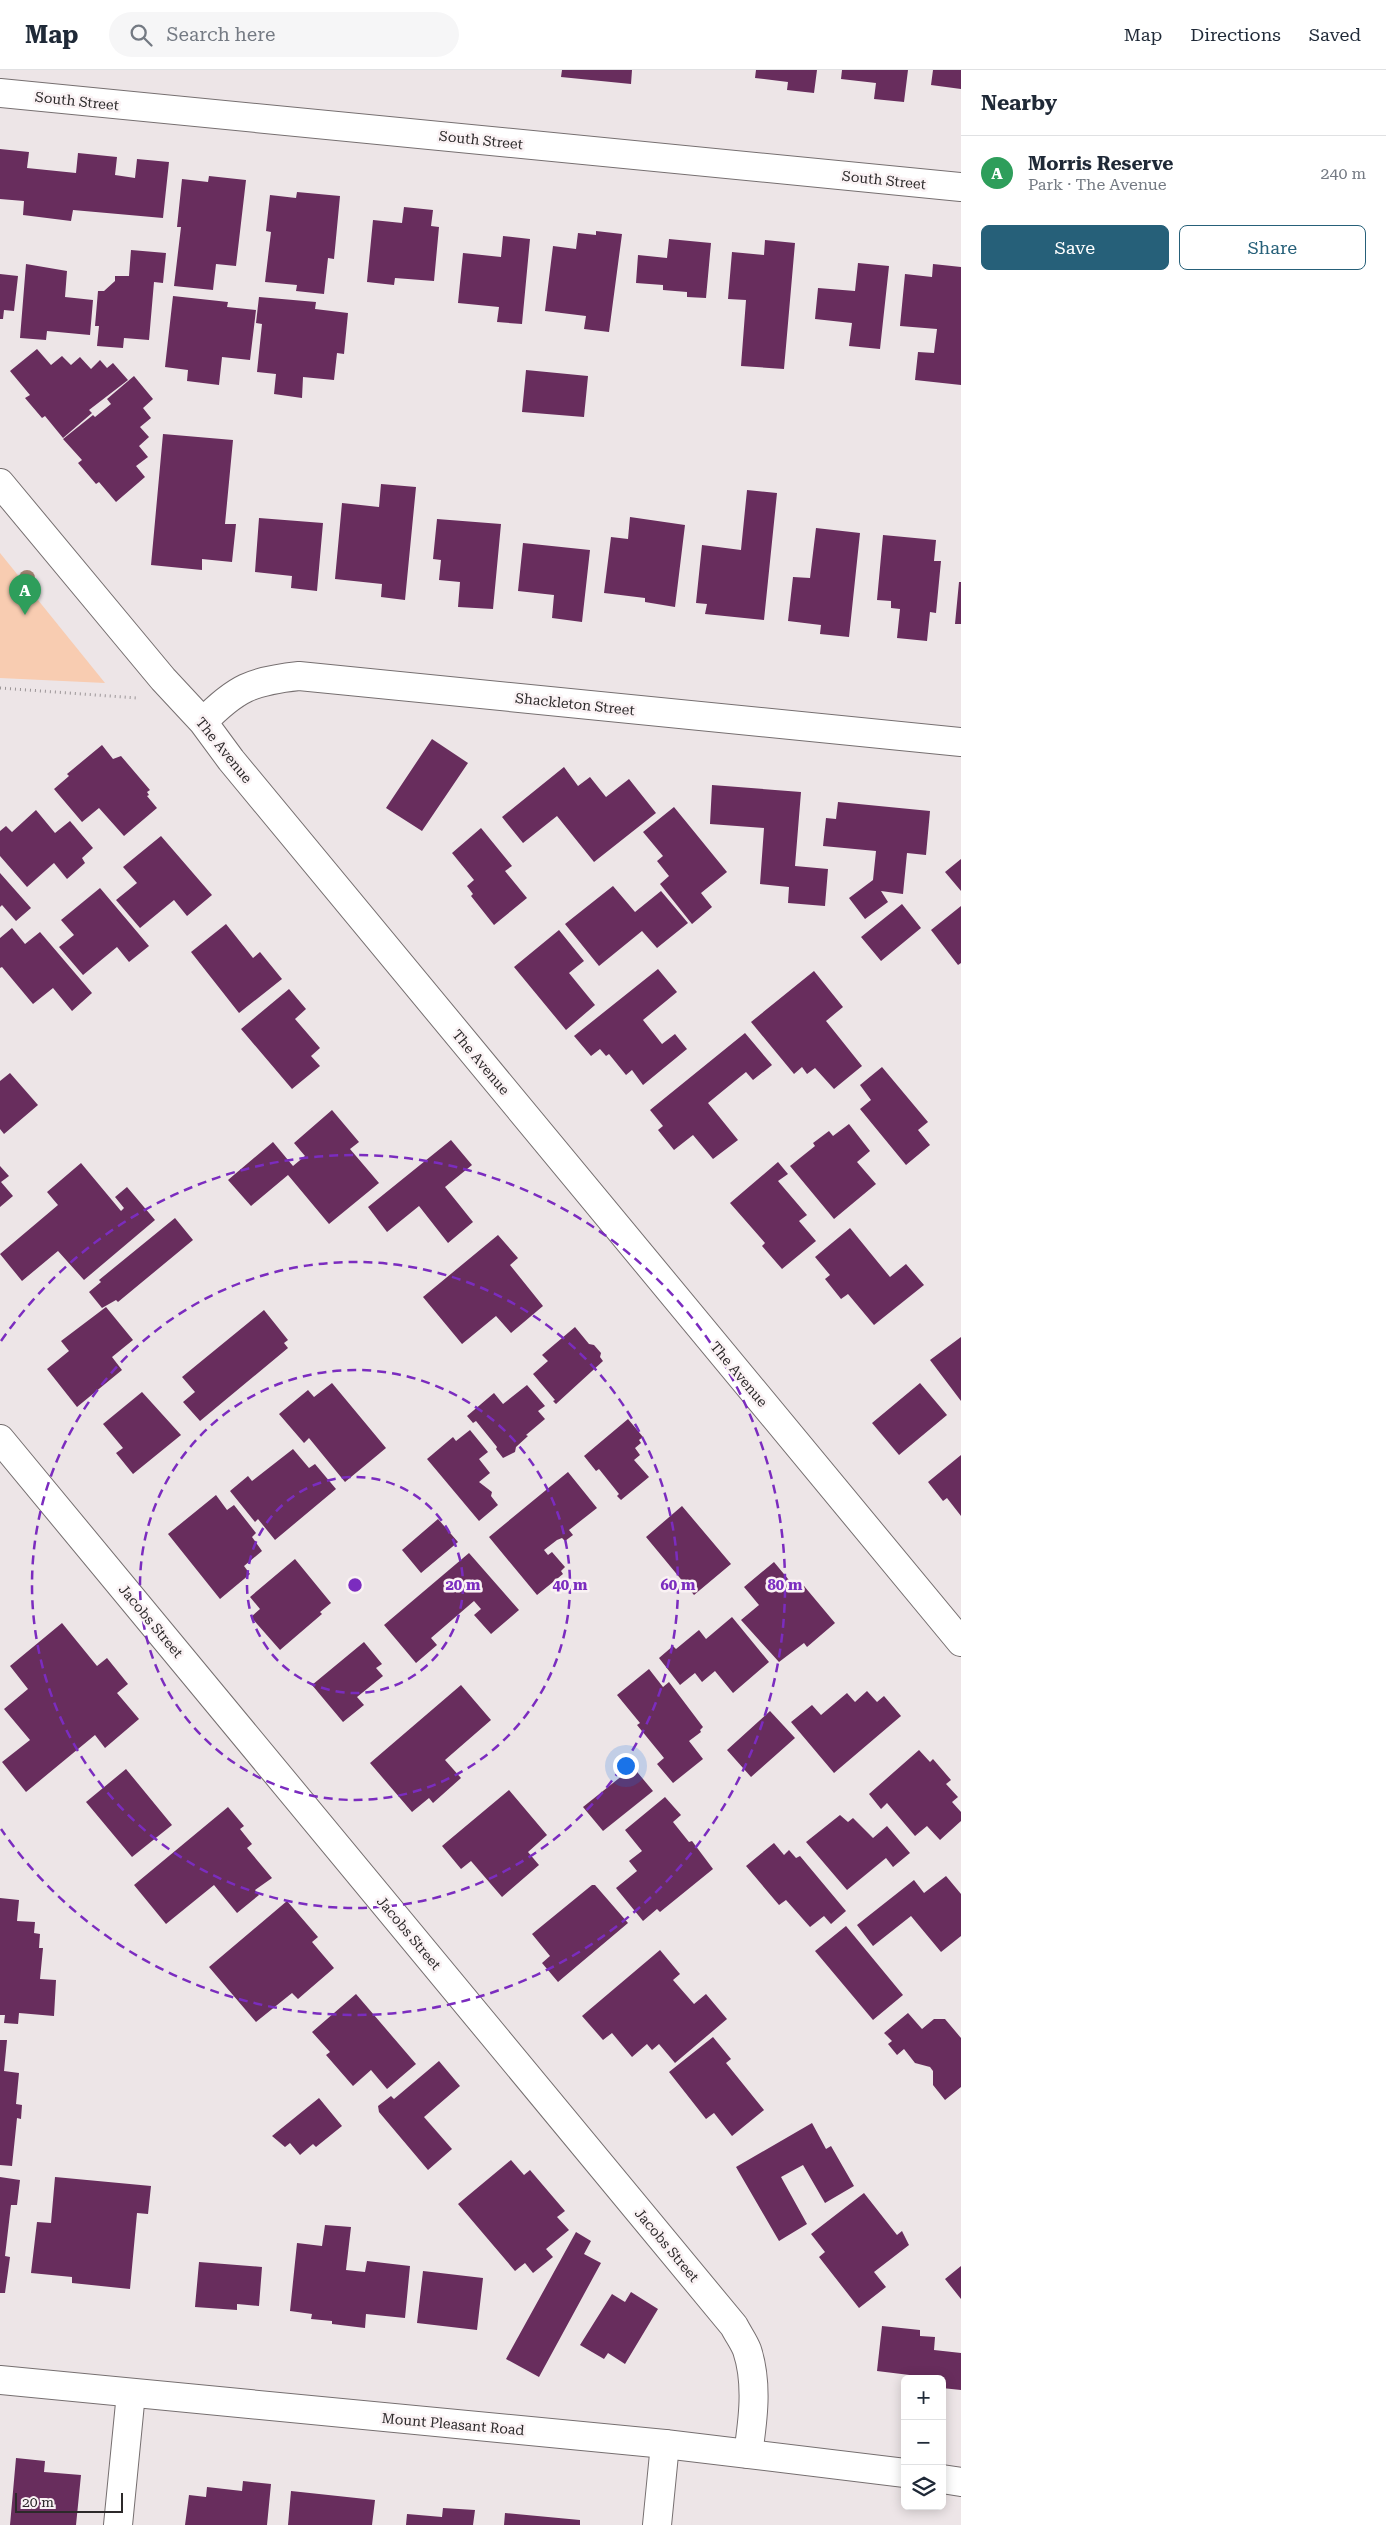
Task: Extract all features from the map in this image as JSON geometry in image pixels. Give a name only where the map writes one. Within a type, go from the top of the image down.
[{"type":"street","name":"South Street","points":[[0,93],[961,187]]},
{"type":"street","name":"The Avenue","points":[[0,483],[163,679],[202,722],[231,760],[961,1642]]},
{"type":"street","name":"Shackleton Street","points":[[202,722],[226,699],[241,690],[264,680],[299,676],[961,742]]},
{"type":"street","name":"Jacobs Street","points":[[0,1439],[734,2326],[747,2350],[753,2386],[754,2412],[748,2454]]},
{"type":"street","name":"Mount Pleasant Road","points":[[0,2380],[665,2444],[901,2473]]},
{"type":"street","points":[[118,2525],[132,2393]]},
{"type":"street","points":[[657,2525],[665,2444]]},
{"type":"street","points":[[946,2480],[961,2482]]},
{"type":"path","points":[[0,688],[139,698]]},
{"type":"shaded area","points":[[0,553],[105,683],[0,678]]},
{"type":"building","points":[[562,70],[632,70],[631,84],[561,77]]},
{"type":"building","points":[[756,70],[817,70],[814,93],[787,90],[788,82],[755,78]]},
{"type":"building","points":[[842,70],[908,70],[904,102],[874,99],[876,83],[841,79]]},
{"type":"building","points":[[933,70],[961,70],[961,89],[931,85]]},
{"type":"building","points":[[0,149],[29,152],[27,168],[76,173],[78,153],[117,157],[115,175],[135,178],[137,159],[169,162],[163,218],[73,210],[71,221],[23,215],[24,201],[0,199]]},
{"type":"building","points":[[209,176],[246,180],[236,266],[216,264],[213,290],[174,286],[181,227],[177,227],[182,179],[208,182]]},
{"type":"building","points":[[297,192],[340,196],[334,259],[328,258],[324,294],[296,291],[297,285],[265,282],[271,232],[266,231],[270,195],[296,198]]},
{"type":"building","points":[[404,207],[433,210],[431,226],[439,227],[434,281],[395,278],[394,285],[367,282],[373,220],[402,223]]},
{"type":"building","points":[[596,231],[622,234],[609,332],[584,329],[586,316],[545,311],[553,246],[576,249],[578,233],[596,235]]},
{"type":"building","points":[[503,236],[530,239],[522,324],[497,322],[499,307],[458,303],[463,253],[501,257]]},
{"type":"building","points":[[669,239],[711,243],[706,298],[687,297],[687,292],[663,290],[663,285],[636,283],[638,255],[667,258]]},
{"type":"building","points":[[765,240],[795,243],[784,369],[741,366],[746,300],[728,299],[732,252],[764,255]]},
{"type":"building","points":[[131,250],[166,253],[163,283],[154,282],[149,340],[124,338],[123,348],[97,346],[99,326],[95,326],[98,291],[104,291],[115,281],[115,276],[129,276]]},
{"type":"building","points":[[858,263],[889,266],[880,349],[849,346],[852,323],[815,319],[818,288],[855,291]]},
{"type":"building","points":[[26,264],[67,271],[65,297],[93,300],[90,335],[47,331],[46,340],[20,338]]},
{"type":"building","points":[[933,264],[961,267],[961,385],[915,380],[918,352],[934,353],[937,329],[900,326],[905,274],[932,277]]},
{"type":"building","points":[[0,274],[18,276],[14,311],[4,310],[3,319],[0,319]]},
{"type":"building","points":[[173,296],[228,302],[227,307],[256,310],[250,360],[222,357],[219,385],[187,381],[188,370],[165,367]]},
{"type":"building","points":[[259,297],[316,302],[315,309],[348,313],[344,354],[337,353],[334,380],[303,377],[302,398],[274,394],[276,374],[257,372],[262,324],[256,323]]},
{"type":"building","points":[[37,349],[51,365],[62,356],[71,365],[80,357],[91,369],[100,360],[107,368],[113,363],[128,380],[89,410],[92,413],[63,438],[45,416],[42,418],[25,398],[30,395],[10,371]]},
{"type":"building","points":[[526,370],[588,376],[584,417],[522,412]]},
{"type":"building","points":[[134,376],[153,399],[143,408],[151,418],[140,427],[149,437],[139,446],[148,457],[136,466],[145,477],[116,502],[99,482],[96,484],[78,463],[82,460],[63,439],[93,415],[95,417],[111,404],[107,399]]},
{"type":"building","points":[[163,434],[233,440],[225,524],[236,524],[232,562],[202,559],[202,570],[151,565]]},
{"type":"building","points":[[381,484],[416,487],[405,600],[381,597],[382,584],[335,579],[342,503],[379,507]]},
{"type":"building","points":[[747,490],[777,493],[764,620],[705,614],[707,604],[696,603],[702,545],[741,550]]},
{"type":"building","points":[[630,517],[685,525],[675,607],[645,602],[645,598],[604,593],[611,537],[628,539]]},
{"type":"building","points":[[259,518],[323,523],[317,591],[291,588],[292,576],[255,572]]},
{"type":"building","points":[[437,519],[501,524],[493,609],[458,607],[460,582],[439,580],[441,560],[433,559]]},
{"type":"building","points":[[816,528],[860,533],[849,637],[820,634],[821,625],[788,621],[793,577],[810,578]]},
{"type":"building","points":[[883,535],[936,540],[934,561],[941,561],[936,613],[930,612],[927,641],[897,638],[900,609],[891,608],[891,601],[877,600]]},
{"type":"building","points":[[523,543],[590,550],[582,622],[552,618],[554,595],[518,591]]},
{"type":"building","points":[[959,582],[961,582],[961,624],[955,624]]},
{"type":"building","points":[[432,739],[468,763],[422,831],[386,808]]},
{"type":"building","points":[[102,745],[113,759],[121,756],[150,790],[147,792],[149,795],[147,796],[157,808],[124,836],[99,808],[82,822],[54,789],[69,776],[67,774]]},
{"type":"building","points":[[564,767],[578,786],[590,777],[606,797],[629,779],[656,813],[594,862],[557,816],[523,843],[502,817]]},
{"type":"building","points":[[712,785],[801,792],[795,866],[828,869],[825,906],[788,903],[789,887],[760,884],[764,828],[710,824]]},
{"type":"building","points":[[838,802],[930,811],[926,855],[907,853],[903,894],[881,891],[888,902],[865,919],[849,898],[873,880],[876,851],[823,846],[826,818],[836,819]]},
{"type":"building","points":[[674,807],[727,872],[701,893],[712,907],[692,924],[660,884],[669,876],[657,861],[663,856],[643,832]]},
{"type":"building","points":[[36,810],[55,833],[70,821],[93,848],[82,858],[85,863],[67,879],[54,863],[27,887],[0,856],[0,831],[6,826],[12,832]]},
{"type":"building","points":[[481,828],[512,866],[505,871],[527,898],[494,925],[471,896],[473,894],[467,886],[474,880],[452,853]]},
{"type":"building","points":[[161,836],[212,895],[187,916],[174,900],[140,928],[116,900],[137,883],[123,867]]},
{"type":"building","points":[[961,859],[961,891],[945,872]]},
{"type":"building","points":[[0,873],[31,908],[16,921],[2,905],[0,907]]},
{"type":"building","points":[[613,886],[635,912],[661,891],[688,923],[657,948],[642,931],[599,966],[565,924]]},
{"type":"building","points":[[100,888],[149,946],[129,962],[117,947],[83,975],[59,947],[74,935],[61,920]]},
{"type":"building","points":[[902,904],[921,928],[881,961],[861,937]]},
{"type":"building","points":[[961,906],[961,963],[958,965],[931,930]]},
{"type":"building","points":[[226,924],[253,958],[260,952],[282,979],[239,1013],[191,952]]},
{"type":"building","points":[[12,928],[25,944],[40,932],[92,993],[72,1011],[53,988],[33,1004],[2,967],[0,968],[0,938]]},
{"type":"building","points":[[559,930],[584,961],[569,973],[595,1005],[566,1030],[514,967]]},
{"type":"building","points":[[658,969],[677,992],[643,1020],[662,1044],[675,1034],[687,1049],[643,1085],[632,1070],[626,1075],[609,1054],[606,1056],[600,1049],[591,1056],[574,1036]]},
{"type":"building","points":[[814,971],[843,1007],[826,1021],[862,1066],[834,1089],[815,1068],[807,1074],[802,1067],[794,1074],[751,1022]]},
{"type":"building","points":[[289,989],[306,1009],[295,1019],[320,1048],[311,1056],[320,1066],[292,1089],[241,1029]]},
{"type":"building","points":[[745,1033],[772,1065],[753,1080],[746,1072],[708,1103],[738,1140],[713,1159],[693,1135],[674,1150],[658,1130],[663,1126],[650,1110]]},
{"type":"building","points":[[882,1067],[928,1122],[918,1130],[930,1145],[906,1165],[860,1109],[871,1100],[860,1085]]},
{"type":"building","points":[[10,1073],[38,1105],[4,1134],[0,1129],[0,1081]]},
{"type":"building","points":[[332,1110],[359,1142],[350,1149],[379,1183],[329,1224],[288,1175],[251,1206],[228,1180],[273,1142],[293,1166],[305,1156],[294,1143]]},
{"type":"building","points":[[849,1124],[870,1151],[857,1162],[876,1184],[834,1219],[790,1166],[815,1146],[813,1143],[829,1131],[833,1136]]},
{"type":"building","points":[[451,1140],[472,1165],[445,1187],[473,1222],[448,1243],[419,1206],[387,1232],[368,1207]]},
{"type":"building","points":[[778,1162],[788,1174],[778,1181],[807,1215],[799,1221],[816,1241],[782,1269],[762,1246],[765,1243],[730,1203]]},
{"type":"building","points":[[81,1163],[121,1211],[124,1208],[115,1197],[127,1187],[155,1220],[84,1280],[58,1251],[22,1281],[0,1254],[58,1205],[47,1192]]},
{"type":"building","points":[[0,1166],[9,1176],[1,1182],[13,1196],[0,1207]]},
{"type":"building","points":[[175,1218],[193,1240],[118,1302],[116,1300],[102,1308],[89,1292],[101,1282],[99,1280]]},
{"type":"building","points":[[850,1228],[890,1277],[906,1264],[924,1285],[874,1325],[848,1294],[841,1299],[825,1279],[830,1275],[815,1257]]},
{"type":"building","points":[[498,1235],[518,1258],[510,1265],[543,1306],[511,1333],[496,1316],[462,1344],[423,1297]]},
{"type":"building","points":[[106,1307],[133,1340],[112,1357],[122,1370],[77,1407],[47,1369],[69,1351],[61,1341]]},
{"type":"building","points":[[264,1310],[288,1340],[284,1343],[288,1348],[200,1421],[183,1402],[195,1392],[182,1377]]},
{"type":"building","points":[[575,1327],[589,1344],[594,1345],[601,1353],[600,1357],[603,1361],[556,1404],[553,1401],[555,1400],[533,1374],[548,1361],[542,1355]]},
{"type":"building","points":[[961,1337],[961,1401],[930,1360]]},
{"type":"building","points":[[332,1383],[386,1448],[345,1482],[309,1438],[304,1443],[279,1414],[308,1390],[314,1397]]},
{"type":"building","points":[[920,1383],[947,1415],[899,1455],[872,1423]]},
{"type":"building","points":[[527,1385],[545,1406],[538,1411],[545,1419],[526,1435],[528,1436],[516,1447],[515,1452],[503,1458],[496,1449],[497,1447],[476,1421],[473,1423],[467,1416],[494,1393],[503,1404]]},
{"type":"building","points":[[142,1392],[181,1435],[133,1474],[116,1453],[123,1448],[103,1424]]},
{"type":"building","points":[[628,1419],[643,1437],[639,1440],[641,1443],[635,1448],[640,1455],[634,1460],[649,1477],[621,1500],[617,1496],[619,1494],[599,1469],[596,1471],[584,1456]]},
{"type":"building","points":[[470,1430],[488,1452],[479,1459],[490,1473],[479,1482],[492,1492],[491,1496],[498,1505],[479,1521],[427,1459],[453,1437],[456,1441]]},
{"type":"building","points":[[293,1449],[309,1468],[315,1464],[336,1489],[275,1540],[258,1519],[255,1522],[230,1491],[248,1476],[252,1481]]},
{"type":"building","points":[[961,1455],[961,1516],[947,1498],[943,1501],[928,1482]]},
{"type":"building","points":[[568,1472],[597,1508],[569,1530],[573,1535],[565,1541],[562,1538],[557,1540],[544,1550],[548,1555],[552,1552],[565,1567],[561,1571],[563,1574],[537,1595],[489,1537]]},
{"type":"building","points":[[216,1495],[227,1510],[234,1505],[256,1533],[252,1537],[262,1551],[244,1566],[250,1574],[220,1599],[168,1534]]},
{"type":"building","points":[[682,1506],[731,1564],[694,1595],[646,1537]]},
{"type":"building","points":[[438,1519],[458,1542],[421,1573],[402,1550]]},
{"type":"building","points":[[469,1553],[519,1610],[491,1634],[474,1615],[481,1609],[474,1601],[431,1638],[437,1645],[416,1663],[384,1625]]},
{"type":"building","points":[[295,1559],[331,1603],[320,1612],[322,1614],[280,1650],[251,1617],[260,1609],[250,1597]]},
{"type":"building","points":[[774,1562],[793,1585],[799,1580],[835,1623],[807,1647],[804,1643],[779,1662],[741,1620],[759,1605],[744,1587]]},
{"type":"building","points":[[732,1617],[769,1662],[733,1693],[715,1671],[702,1682],[695,1673],[680,1685],[659,1658],[673,1646],[676,1649],[699,1630],[706,1639]]},
{"type":"building","points":[[62,1623],[97,1666],[107,1658],[128,1684],[117,1693],[139,1719],[105,1748],[95,1735],[26,1792],[2,1762],[30,1740],[4,1709],[28,1689],[10,1666]]},
{"type":"building","points":[[364,1642],[382,1664],[376,1668],[383,1676],[357,1697],[364,1705],[343,1722],[312,1685]]},
{"type":"building","points":[[649,1669],[663,1687],[669,1682],[703,1727],[700,1730],[701,1732],[689,1741],[703,1759],[673,1783],[657,1764],[664,1758],[637,1725],[640,1723],[617,1695]]},
{"type":"building","points":[[461,1685],[491,1720],[445,1760],[461,1778],[433,1803],[429,1798],[412,1812],[370,1763]]},
{"type":"building","points":[[867,1691],[877,1702],[884,1696],[901,1716],[834,1773],[791,1722],[812,1705],[821,1715],[847,1693],[855,1702]]},
{"type":"building","points":[[770,1711],[795,1738],[751,1777],[727,1750]]},
{"type":"building","points":[[919,1750],[930,1762],[933,1759],[951,1780],[946,1784],[958,1797],[952,1802],[961,1812],[961,1821],[940,1840],[927,1826],[915,1836],[887,1803],[881,1809],[869,1794]]},
{"type":"building","points":[[633,1767],[653,1791],[603,1831],[583,1807]]},
{"type":"building","points":[[126,1769],[172,1825],[132,1857],[86,1802]]},
{"type":"building","points":[[509,1790],[547,1835],[528,1852],[539,1865],[502,1897],[471,1861],[461,1869],[442,1846]]},
{"type":"building","points":[[665,1797],[681,1815],[673,1822],[689,1842],[692,1841],[713,1869],[660,1912],[657,1909],[643,1921],[616,1888],[637,1871],[629,1861],[642,1851],[625,1830]]},
{"type":"building","points":[[228,1807],[244,1826],[240,1829],[252,1844],[247,1848],[272,1878],[255,1890],[259,1895],[237,1913],[214,1885],[166,1924],[134,1885]]},
{"type":"building","points":[[840,1815],[848,1822],[853,1818],[873,1838],[887,1826],[910,1853],[893,1867],[886,1858],[847,1890],[806,1842]]},
{"type":"building","points":[[774,1843],[784,1855],[789,1850],[796,1858],[800,1856],[846,1911],[831,1924],[824,1916],[810,1927],[786,1900],[779,1905],[746,1866]]},
{"type":"building","points":[[946,1876],[961,1894],[961,1936],[941,1952],[911,1916],[873,1946],[857,1925],[914,1880],[924,1893]]},
{"type":"building","points":[[592,1885],[595,1885],[628,1923],[558,1982],[542,1963],[550,1956],[532,1934]]},
{"type":"building","points":[[0,1898],[19,1900],[17,1921],[35,1922],[34,1933],[40,1934],[39,1948],[43,1948],[40,1979],[56,1980],[54,2016],[19,2013],[18,2024],[4,2023],[5,2015],[0,2015]]},
{"type":"building","points":[[287,1901],[318,1937],[312,1942],[334,1968],[298,1999],[292,1993],[256,2022],[209,1967]]},
{"type":"building","points":[[846,1926],[903,1995],[873,2020],[815,1951]]},
{"type":"building","points":[[660,1950],[680,1974],[673,1980],[694,2004],[706,1994],[727,2019],[675,2063],[659,2044],[652,2050],[647,2044],[632,2057],[612,2033],[603,2040],[582,2016]]},
{"type":"building","points":[[356,1994],[416,2064],[387,2089],[371,2070],[353,2086],[326,2055],[330,2052],[312,2032]]},
{"type":"building","points":[[908,2013],[922,2029],[934,2019],[945,2019],[961,2038],[961,2087],[945,2100],[933,2085],[933,2071],[930,2067],[915,2063],[904,2049],[897,2055],[888,2044],[892,2041],[884,2033]]},
{"type":"building","points":[[713,2037],[731,2059],[726,2063],[764,2110],[732,2136],[714,2113],[706,2119],[669,2072]]},
{"type":"building","points":[[0,2040],[7,2040],[4,2071],[19,2073],[16,2104],[22,2105],[21,2119],[17,2118],[12,2166],[0,2165]]},
{"type":"building","points":[[439,2061],[460,2086],[424,2117],[452,2149],[428,2170],[379,2112],[378,2106],[391,2096],[394,2099]]},
{"type":"building","points":[[319,2098],[342,2126],[316,2147],[313,2144],[300,2155],[290,2143],[285,2147],[272,2136]]},
{"type":"building","points":[[812,2123],[826,2149],[831,2146],[854,2186],[825,2203],[803,2165],[781,2177],[807,2224],[779,2241],[736,2167]]},
{"type":"building","points":[[511,2160],[524,2175],[530,2170],[565,2211],[557,2217],[569,2230],[546,2249],[553,2257],[533,2273],[525,2263],[515,2271],[458,2204]]},
{"type":"building","points":[[0,2177],[20,2180],[17,2205],[11,2205],[5,2256],[10,2257],[5,2293],[0,2293]]},
{"type":"building","points":[[55,2177],[151,2186],[148,2214],[137,2213],[130,2289],[72,2283],[72,2277],[31,2273],[37,2222],[51,2223]]},
{"type":"building","points":[[864,2193],[897,2235],[902,2231],[909,2245],[874,2272],[886,2287],[859,2308],[819,2257],[825,2252],[811,2234]]},
{"type":"building","points":[[325,2225],[351,2227],[346,2270],[365,2272],[367,2261],[410,2266],[405,2318],[366,2314],[365,2328],[332,2324],[332,2321],[311,2319],[312,2314],[290,2311],[297,2243],[322,2246]]},
{"type":"building","points":[[576,2232],[591,2241],[584,2254],[601,2263],[539,2377],[506,2359]]},
{"type":"building","points":[[199,2262],[262,2267],[259,2306],[237,2304],[237,2310],[195,2307]]},
{"type":"building","points":[[961,2266],[961,2299],[945,2279]]},
{"type":"building","points":[[423,2271],[483,2278],[477,2330],[417,2323]]},
{"type":"building","points":[[631,2292],[658,2309],[625,2364],[608,2353],[604,2359],[580,2345],[612,2294],[625,2302]]},
{"type":"building","points":[[882,2326],[920,2330],[920,2336],[935,2337],[934,2350],[961,2353],[961,2390],[946,2388],[946,2375],[910,2375],[877,2371]]},
{"type":"building","points":[[16,2458],[45,2461],[44,2472],[81,2475],[76,2525],[10,2525]]},
{"type":"building","points":[[243,2481],[271,2484],[267,2525],[185,2525],[189,2495],[206,2497],[207,2487],[242,2491]]},
{"type":"building","points":[[291,2491],[375,2500],[372,2525],[288,2525]]},
{"type":"building","points":[[443,2508],[475,2510],[473,2525],[406,2525],[407,2514],[442,2517]]},
{"type":"building","points":[[505,2513],[580,2520],[580,2525],[504,2525]]},
{"type":"place","name":"Morris Reserve","points":[[25,615]]}]
